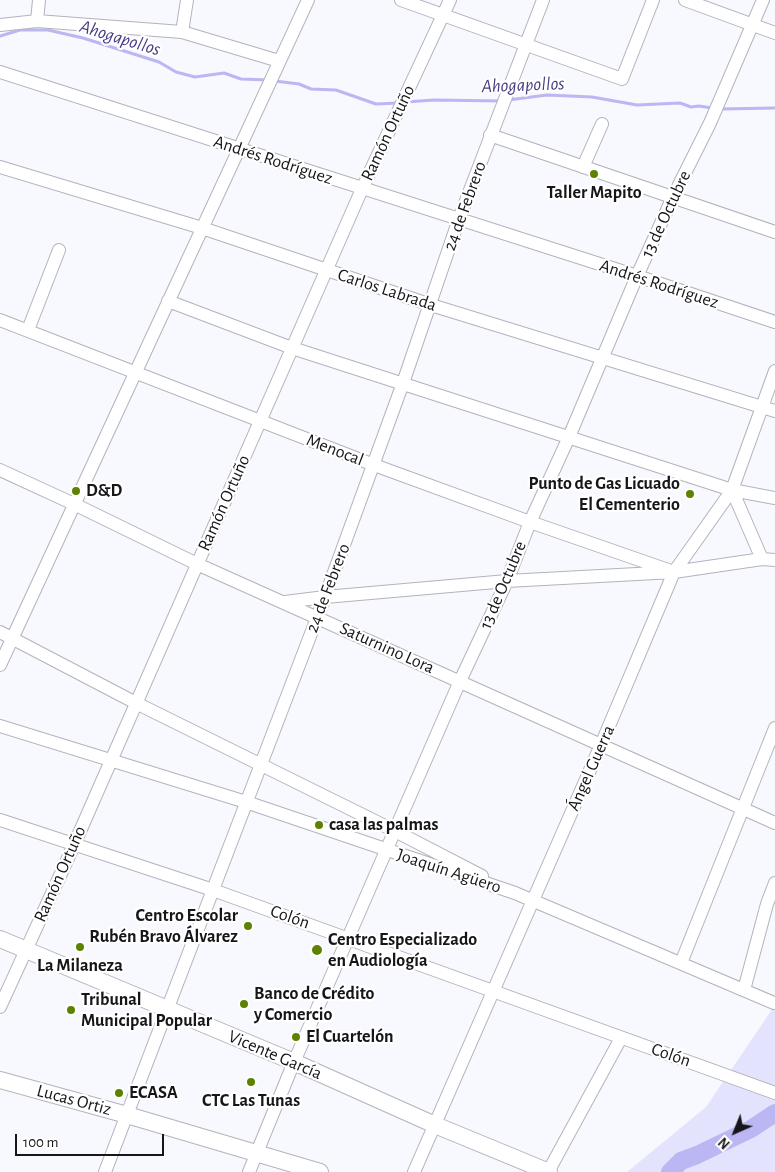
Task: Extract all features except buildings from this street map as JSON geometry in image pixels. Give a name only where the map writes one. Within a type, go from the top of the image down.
[{"type":"main road","name":"Vicente García","points":[[0,939],[294,1062],[435,1125],[549,1172]]},
{"type":"main road","name":"Lucas Ortiz","points":[[0,1080],[320,1172]]},
{"type":"street","points":[[37,21],[39,0]]},
{"type":"street","points":[[182,32],[187,0]]},
{"type":"street","points":[[0,665],[308,0]]},
{"type":"street","points":[[400,0],[622,79],[653,0]]},
{"type":"street","name":"Ramón Ortuño","points":[[0,1007],[74,845],[362,189],[450,0]]},
{"type":"street","name":"24 de Febrero","points":[[105,1172],[325,597],[431,305],[459,219],[543,0]]},
{"type":"street","points":[[685,0],[775,33]]},
{"type":"street","name":"13 de Octubre","points":[[248,1172],[460,681],[507,581],[530,522],[569,437],[637,276],[673,197],[710,123],[763,0]]},
{"type":"street","points":[[0,25],[37,21],[182,32],[279,61]]},
{"type":"street","name":"Andrés Rodríguez","points":[[0,72],[775,322]]},
{"type":"street","points":[[583,167],[602,124]]},
{"type":"street","points":[[490,135],[775,232]]},
{"type":"street","name":"Carlos Labrada","points":[[0,167],[202,228],[431,305],[775,411]]},
{"type":"street","points":[[28,330],[59,250]]},
{"type":"street","points":[[168,301],[292,348],[732,490],[775,498]]},
{"type":"street","name":"Menocal","points":[[0,320],[374,465],[674,572]]},
{"type":"street","name":"Ángel Guerra","points":[[414,1172],[601,745],[674,572],[732,490],[775,370]]},
{"type":"street","name":"Saturnino Lora","points":[[0,470],[197,564],[775,823]]},
{"type":"street","points":[[285,602],[507,581],[674,572],[769,560],[732,490]]},
{"type":"street","points":[[0,632],[136,703],[395,830],[515,893]]},
{"type":"street","name":"Joaquín Agüero","points":[[0,726],[246,802],[515,893],[774,1003]]},
{"type":"street","points":[[681,963],[775,728]]},
{"type":"street","name":"Colón","points":[[0,820],[213,890],[493,990],[620,1038],[772,1091]]},
{"type":"street","points":[[744,990],[767,904],[775,883]]},
{"type":"street","points":[[549,1172],[620,1038]]},
{"type":"shaded area","points":[[775,1005],[775,1172],[627,1172],[706,1107]]},
{"type":"waterway","name":"Ahogapollos","points":[[0,36],[20,30],[48,30],[83,38],[159,62],[176,72],[195,77],[224,73],[241,79],[269,80]]},
{"type":"waterway","name":"Ahogapollos","points":[[275,81],[299,84],[311,89],[336,90],[376,104],[399,103]]},
{"type":"waterway","name":"Ahogapollos","points":[[508,100],[547,95],[592,97],[637,105],[680,103],[691,107],[712,108]]},
{"type":"waterway","name":"Ahogapollos","points":[[406,102],[434,100],[502,101]]},
{"type":"waterway","name":"Ahogapollos","points":[[721,109],[775,108]]},
{"type":"waterway","points":[[670,1172],[681,1161],[751,1129],[775,1113]]},
{"type":"place","name":"Taller Mapito","points":[[594,174]]},
{"type":"place","name":"D&D","points":[[76,491]]},
{"type":"place","name":"Punto de Gas Licuado El Cementerio","points":[[690,494]]},
{"type":"place","name":"casa las palmas","points":[[319,825]]},
{"type":"place","name":"Centro Escolar Rubén Bravo Álvarez","points":[[248,926]]},
{"type":"place","name":"La Milaneza","points":[[80,947]]},
{"type":"place","name":"Centro Especializado en Audiología","points":[[317,950]]},
{"type":"place","name":"Banco de Crédito y Comercio","points":[[244,1004]]},
{"type":"place","name":"Tribunal Municipal Popular","points":[[71,1010]]},
{"type":"place","name":"El Cuartelón","points":[[296,1037]]},
{"type":"place","name":"CTC Las Tunas","points":[[251,1082]]},
{"type":"place","name":"ECASA","points":[[119,1093]]}]
